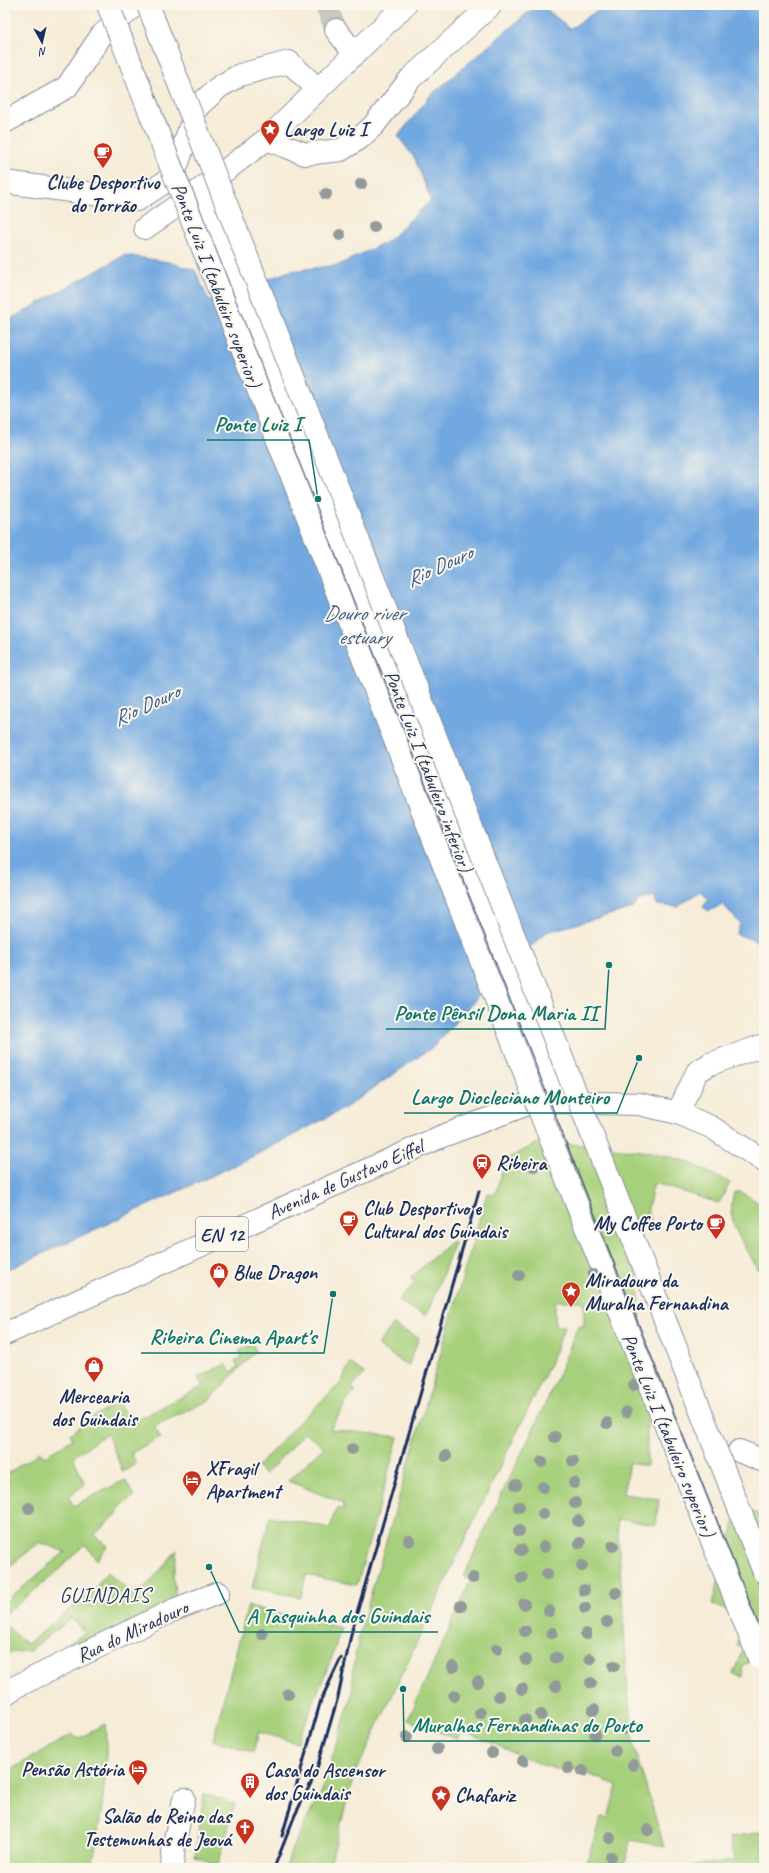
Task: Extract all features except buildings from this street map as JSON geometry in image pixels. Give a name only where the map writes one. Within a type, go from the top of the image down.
[{"type":"street","name":"Ponte Luiz I (tabuleiro superior)","points":[[108,5],[552,1142],[759,1658]]},
{"type":"street","points":[[5,122],[67,87],[101,36],[134,5]]},
{"type":"street","name":"Ponte Luiz I (tabuleiro superior)","points":[[148,5],[764,1572]]},
{"type":"street","points":[[145,228],[201,189],[267,139],[405,5]]},
{"type":"street","points":[[267,139],[305,154],[341,150],[360,138],[374,125],[411,78],[491,5]]},
{"type":"street","points":[[336,30],[354,53]]},
{"type":"street","points":[[5,182],[137,200],[173,177],[197,107],[219,87],[240,75],[289,62],[318,90]]},
{"type":"street","name":"Ponte Luiz I (tabuleiro inferior)","points":[[201,189],[559,1102]]},
{"type":"street","points":[[678,1113],[697,1072],[710,1064],[764,1045]]},
{"type":"street","name":"EN 12","points":[[559,1102],[639,1104],[678,1113],[711,1127],[764,1161]]},
{"type":"street","name":"Avenida de Gustavo Eiffel","points":[[5,1334],[440,1137],[528,1104],[559,1102]]},
{"type":"street","points":[[739,1451],[764,1461]]},
{"type":"street","name":"Rua do Miradouro","points":[[5,1694],[24,1682],[169,1612],[218,1593]]},
{"type":"street","points":[[172,1868],[174,1844],[183,1802]]},
{"type":"green space","points":[[542,1141],[651,1152],[686,1161],[730,1183],[719,1203],[654,1183],[647,1212],[653,1226],[634,1223],[647,1419],[647,1466],[629,1463],[623,1494],[659,1499],[656,1525],[617,1519],[628,1692],[633,1744],[664,1846],[631,1840],[624,1868],[601,1868],[586,1864],[601,1817],[608,1818],[617,1785],[574,1769],[571,1773],[542,1765],[462,1730],[457,1739],[408,1720],[471,1580],[464,1577],[478,1545],[552,1390],[578,1326],[584,1326],[584,1301],[555,1301],[555,1326],[565,1326],[550,1364],[467,1535],[353,1779],[329,1868],[286,1868],[292,1848],[322,1791],[352,1694],[354,1662],[360,1632],[487,1193],[495,1195],[505,1160]]},
{"type":"green space","points":[[734,1192],[741,1192],[764,1206],[764,1270],[757,1269],[737,1233],[732,1215]]},
{"type":"green space","points":[[452,1241],[455,1243],[426,1316],[398,1301],[415,1283],[410,1278]]},
{"type":"green space","points":[[393,1325],[419,1338],[408,1366],[377,1345]]},
{"type":"green space","points":[[252,1344],[256,1351],[208,1401],[154,1426],[160,1437],[131,1453],[136,1464],[123,1472],[107,1433],[73,1457],[85,1484],[69,1496],[73,1506],[125,1480],[134,1496],[121,1506],[116,1515],[94,1535],[108,1546],[97,1560],[85,1544],[51,1577],[5,1614],[5,1602],[65,1552],[40,1542],[5,1570],[5,1475],[40,1452],[44,1457],[73,1439],[70,1434],[94,1416],[118,1403],[131,1423],[203,1386],[198,1377],[226,1364],[231,1372],[238,1367],[235,1361],[242,1358],[239,1351]]},
{"type":"green space","points":[[350,1363],[365,1374],[352,1387],[355,1392],[347,1401],[330,1429],[398,1437],[357,1585],[306,1575],[301,1597],[252,1588],[270,1516],[330,1528],[336,1509],[343,1509],[343,1503],[288,1481],[324,1447],[304,1433],[265,1475],[257,1467],[301,1420],[341,1383]]},
{"type":"green space","points":[[738,1509],[764,1515],[764,1656],[742,1666],[743,1677],[733,1674],[743,1648],[737,1646],[746,1619],[712,1604]]},
{"type":"green space","points":[[177,1550],[173,1578],[176,1600],[73,1649],[68,1644],[85,1633],[72,1618],[29,1651],[5,1653],[5,1625],[27,1644],[95,1589],[107,1572],[135,1596],[150,1582]]},
{"type":"green space","points":[[248,1606],[341,1628],[332,1657],[297,1743],[259,1732],[253,1752],[213,1740]]},
{"type":"green space","points":[[105,1724],[105,1776],[93,1862],[99,1863],[98,1868],[5,1868],[5,1773],[72,1734],[78,1739]]},
{"type":"green space","points":[[204,1794],[235,1804],[218,1864],[195,1857]]},
{"type":"green space","points":[[764,1832],[764,1868],[694,1868],[694,1865],[734,1861],[730,1837]]},
{"type":"water","name":"Douro river estuary","points":[[537,5],[542,5],[570,29],[605,5],[764,5],[764,944],[736,934],[740,924],[723,904],[709,911],[703,907],[708,899],[700,891],[678,907],[657,905],[654,897],[638,900],[634,908],[547,932],[484,990],[434,1046],[345,1108],[244,1161],[5,1271],[5,322],[125,255],[168,262],[195,270],[209,301],[290,271],[339,265],[388,241],[431,200],[415,159],[398,136],[431,95]]},
{"type":"tunnel","points":[[326,5],[336,30]]},
{"type":"tram line","points":[[120,5],[567,1145],[764,1638]]},
{"type":"tram line","points":[[137,5],[764,1597]]},
{"type":"railway","points":[[274,1868],[295,1815],[315,1775],[338,1697],[352,1630],[479,1191]]},
{"type":"railway","points":[[282,1836],[321,1700],[341,1658]]},
{"type":"place","name":"Largo Luiz I","points":[[270,146]]},
{"type":"place","name":"Clube Desportivo do Torrão","points":[[103,169]]},
{"type":"place","name":"Ponte Luiz I","points":[[318,499]]},
{"type":"place","name":"Ponte Pênsil Dona Maria II","points":[[609,965]]},
{"type":"place","name":"Largo Diocleciano Monteiro","points":[[639,1058]]},
{"type":"place","name":"Ribeira","points":[[482,1180]]},
{"type":"place","name":"Club Desportivo e Cultural dos Guindais","points":[[349,1237]]},
{"type":"place","name":"My Coffee Porto","points":[[716,1240]]},
{"type":"place","name":"Blue Dragon","points":[[219,1289]]},
{"type":"place","name":"Ribeira Cinema Apart's","points":[[333,1294]]},
{"type":"place","name":"Miradouro da Muralha Fernandina","points":[[571,1308]]},
{"type":"place","name":"Mercearia dos Guindais","points":[[94,1383]]},
{"type":"place","name":"XFragil Apartment","points":[[192,1497]]},
{"type":"place","name":"A Tasquinha dos Guindais","points":[[209,1567]]},
{"type":"place","name":"Muralhas Fernandinas do Porto","points":[[403,1689]]},
{"type":"place","name":"Pensão Astória","points":[[138,1786]]},
{"type":"place","name":"Casa do Ascensor dos Guindais","points":[[250,1799]]},
{"type":"place","name":"Chafariz","points":[[441,1812]]},
{"type":"place","name":"Salão do Reino das Testemunhas de Jeová","points":[[245,1845]]},
{"type":"district","name":"GUINDAIS","points":[[105,1595]]},
{"type":"water label","name":"Rio Douro","points":[[439,566]]},
{"type":"water label","name":"Rio Douro","points":[[146,705]]}]
